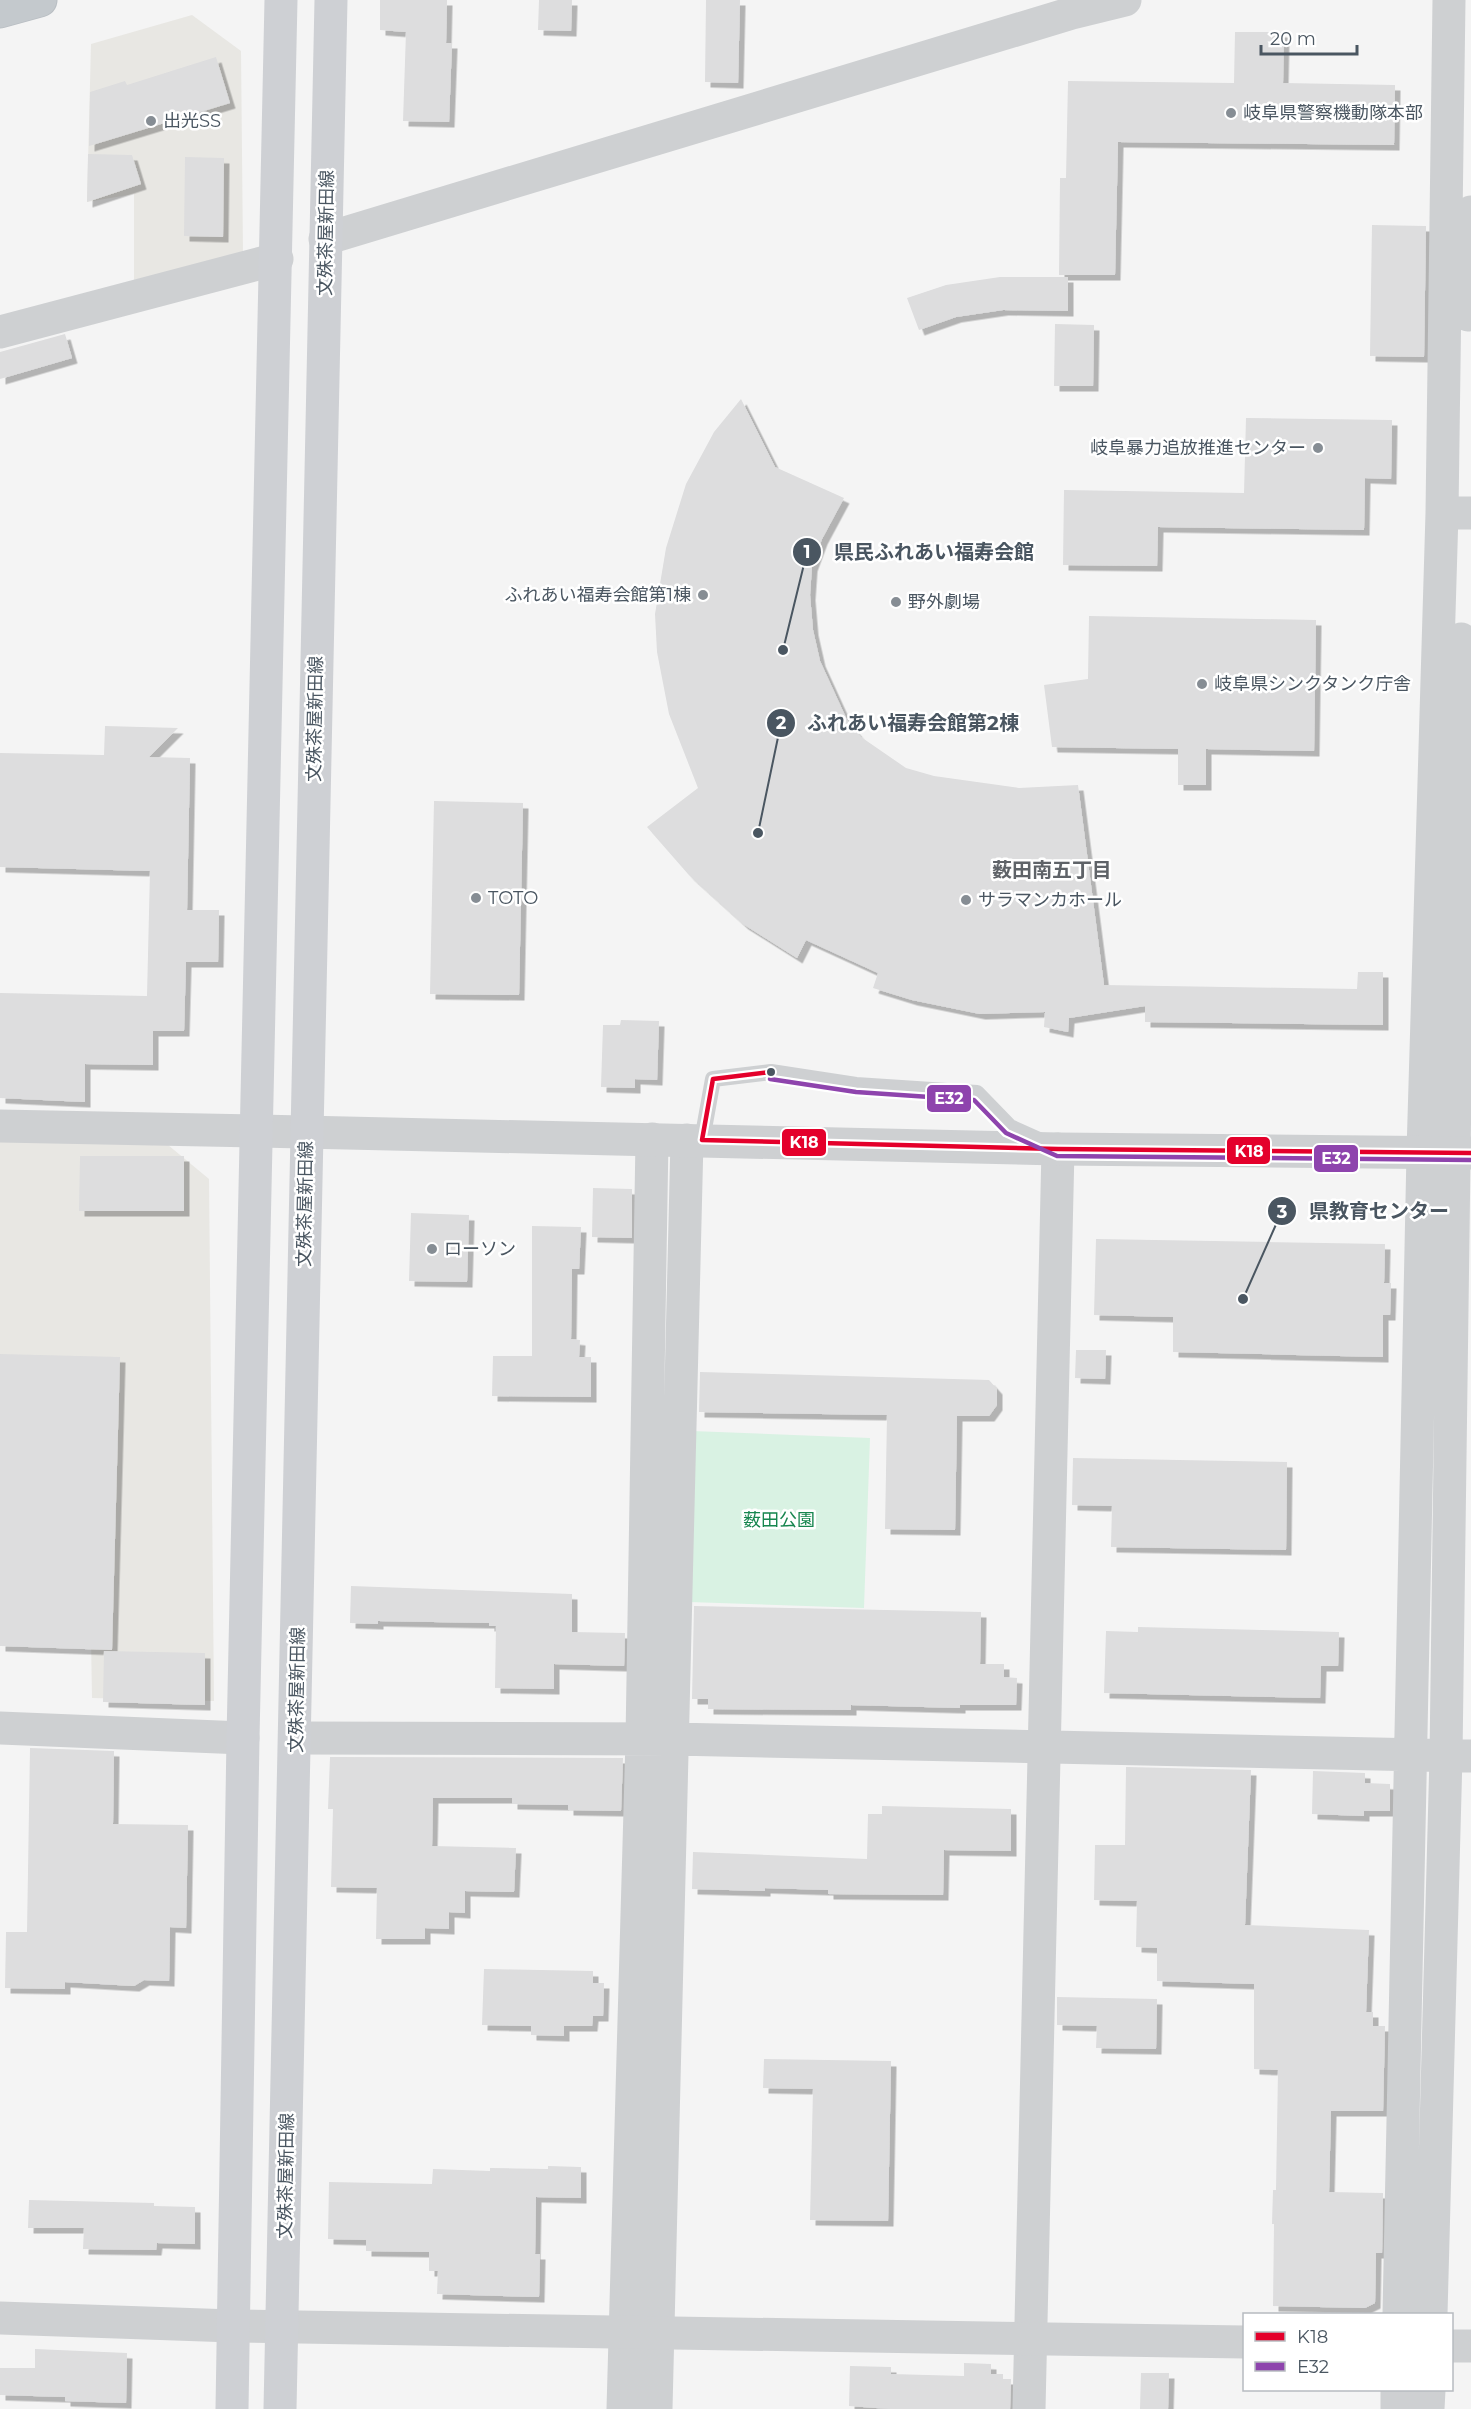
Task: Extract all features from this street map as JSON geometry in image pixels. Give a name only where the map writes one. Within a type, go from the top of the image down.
[{"type":"highway","points":[[0,11],[40,0]]},
{"type":"main road","points":[[232,2409],[243,1738],[259,1131],[281,0]]},
{"type":"main road","name":"文殊茶屋新田線","points":[[280,2409],[331,0]]},
{"type":"street","points":[[325,239],[1073,7],[1125,0]]},
{"type":"street","points":[[1431,2313],[1459,1756],[1463,1153],[1458,513],[1462,318],[1449,0]]},
{"type":"street","points":[[1462,318],[1471,212]]},
{"type":"street","points":[[0,332],[277,259]]},
{"type":"street","points":[[1399,2313],[1408,1755],[1423,1152],[1458,513]]},
{"type":"street","points":[[0,1126],[1058,1149],[1463,1153]]},
{"type":"street","points":[[652,1139],[657,1739],[658,2330],[656,2409]]},
{"type":"street","points":[[623,2409],[624,2331],[657,1739],[694,1140]]},
{"type":"street","points":[[1029,2409],[1058,1149]]},
{"type":"street","points":[[0,1728],[243,1738]]},
{"type":"street","points":[[296,1738],[657,1739],[1459,1756]]},
{"type":"street","points":[[0,2318],[233,2326],[658,2330],[1243,2342]]},
{"type":"street","points":[[1453,2346],[1471,2346]]},
{"type":"street","points":[[1397,2391],[1397,2409]]},
{"type":"street","points":[[1428,2409],[1429,2391]]},
{"type":"lane","points":[[694,1140],[713,1079],[771,1072],[856,1085],[976,1093],[1010,1127],[1058,1149]]},
{"type":"shaded area","points":[[192,15],[241,51],[243,254],[134,280],[134,194],[87,202],[91,44]]},
{"type":"shaded area","points":[[0,1139],[168,1145],[209,1179],[214,1701],[92,1698],[91,1639],[0,1639]]},
{"type":"green space","name":"薮田公園","points":[[692,1431],[870,1438],[864,1608],[689,1602]]},
{"type":"building","points":[[380,0],[447,0],[446,43],[452,43],[449,122],[403,121],[406,32],[380,30]]},
{"type":"building","points":[[539,0],[572,0],[571,31],[538,30]]},
{"type":"building","points":[[706,0],[740,0],[738,83],[705,82]]},
{"type":"building","name":"岐阜県警察機動隊本部","points":[[1235,32],[1284,32],[1283,83],[1395,85],[1394,145],[1118,142],[1115,275],[1059,275],[1060,178],[1066,178],[1068,81],[1234,83]]},
{"type":"building","points":[[216,57],[230,103],[89,146],[90,92],[125,81],[127,85]]},
{"type":"building","points":[[88,154],[132,155],[141,184],[87,202]]},
{"type":"building","points":[[185,157],[224,158],[223,237],[184,236]]},
{"type":"building","points":[[1372,225],[1426,226],[1424,357],[1370,356]]},
{"type":"building","points":[[1000,277],[1068,277],[1068,311],[1003,310],[956,317],[919,330],[907,298],[946,285]]},
{"type":"building","points":[[1055,324],[1094,325],[1093,386],[1054,386]]},
{"type":"building","points":[[65,334],[72,358],[0,379],[0,352]]},
{"type":"building","points":[[741,399],[775,467],[844,498],[822,539],[812,566],[810,595],[813,630],[820,661],[847,720],[861,737],[906,768],[934,776],[1019,788],[1078,785],[1104,985],[1357,989],[1358,972],[1383,972],[1383,1025],[1145,1022],[1145,1006],[1069,1018],[1068,1032],[1044,1027],[1045,1012],[980,1014],[912,1000],[873,988],[878,973],[806,940],[797,958],[743,924],[689,875],[647,827],[698,788],[669,714],[657,652],[655,614],[666,548],[686,484],[714,432]]},
{"type":"building","points":[[1246,418],[1392,420],[1391,479],[1365,478],[1364,530],[1158,527],[1157,566],[1063,565],[1064,490],[1244,493]]},
{"type":"building","name":"岐阜県シンクタンク庁舎","points":[[1089,616],[1316,620],[1314,751],[1206,749],[1206,785],[1178,785],[1178,749],[1052,747],[1044,685],[1088,679]]},
{"type":"building","points":[[105,726],[178,728],[149,757],[190,758],[187,910],[219,910],[218,962],[186,962],[184,1031],[153,1031],[153,1065],[85,1064],[85,1102],[0,1098],[0,993],[147,996],[150,871],[0,867],[0,753],[104,755]]},
{"type":"building","name":"TOTO","points":[[434,801],[523,803],[519,995],[430,994]]},
{"type":"building","points":[[621,1020],[659,1021],[657,1080],[635,1079],[635,1088],[601,1087],[603,1025],[620,1025]]},
{"type":"building","points":[[80,1156],[184,1156],[184,1211],[79,1211]]},
{"type":"building","points":[[593,1188],[632,1189],[632,1238],[592,1237]]},
{"type":"building","points":[[411,1213],[469,1215],[467,1282],[409,1281]]},
{"type":"building","points":[[532,1226],[581,1227],[579,1269],[572,1269],[571,1339],[580,1340],[579,1357],[591,1357],[591,1397],[492,1396],[493,1356],[532,1356]]},
{"type":"building","points":[[1096,1239],[1385,1244],[1384,1283],[1391,1283],[1390,1315],[1383,1315],[1383,1357],[1173,1352],[1173,1317],[1094,1315]]},
{"type":"building","points":[[1076,1350],[1106,1350],[1105,1379],[1075,1378]]},
{"type":"building","points":[[0,1354],[120,1357],[112,1650],[0,1646]]},
{"type":"building","points":[[700,1372],[989,1380],[997,1389],[997,1405],[989,1416],[957,1416],[955,1530],[885,1529],[887,1415],[699,1412]]},
{"type":"building","points":[[1073,1458],[1287,1462],[1286,1550],[1111,1547],[1112,1506],[1072,1505]]},
{"type":"building","points":[[351,1586],[572,1594],[572,1632],[625,1633],[624,1666],[554,1664],[554,1689],[495,1688],[496,1626],[489,1626],[489,1623],[378,1621],[378,1624],[350,1623]]},
{"type":"building","points":[[694,1606],[981,1612],[980,1664],[1004,1664],[1004,1677],[1017,1678],[1016,1705],[960,1705],[960,1708],[851,1705],[851,1710],[708,1709],[708,1699],[692,1699]]},
{"type":"building","points":[[1138,1627],[1339,1632],[1338,1666],[1321,1666],[1320,1698],[1104,1693],[1106,1631],[1138,1632]]},
{"type":"building","points":[[104,1651],[205,1653],[205,1705],[103,1702]]},
{"type":"building","points":[[30,1748],[114,1751],[113,1824],[188,1825],[186,1928],[170,1927],[169,1981],[144,1980],[134,1986],[65,1982],[65,1989],[5,1988],[6,1932],[27,1932]]},
{"type":"building","points":[[330,1757],[623,1758],[621,1811],[568,1810],[568,1805],[512,1804],[512,1798],[433,1798],[432,1846],[516,1848],[514,1892],[465,1891],[465,1913],[449,1912],[449,1929],[425,1928],[425,1939],[376,1939],[377,1888],[331,1887],[333,1809],[328,1809]]},
{"type":"building","points":[[1126,1767],[1251,1770],[1245,1925],[1369,1930],[1366,2012],[1373,2012],[1373,2026],[1385,2026],[1383,2111],[1331,2111],[1329,2192],[1383,2193],[1382,2253],[1376,2253],[1375,2303],[1365,2308],[1273,2306],[1274,2224],[1272,2224],[1273,2190],[1276,2190],[1278,2070],[1254,2069],[1254,1984],[1157,1981],[1157,1948],[1136,1947],[1137,1901],[1094,1900],[1095,1845],[1125,1845]]},
{"type":"building","points":[[1313,1771],[1365,1773],[1365,1783],[1390,1784],[1390,1811],[1364,1811],[1364,1816],[1312,1814]]},
{"type":"building","points":[[882,1806],[1011,1809],[1011,1851],[944,1850],[943,1895],[828,1894],[828,1890],[765,1888],[765,1891],[692,1889],[693,1852],[867,1859],[868,1814],[882,1814]]},
{"type":"building","points":[[484,1969],[593,1971],[593,1983],[604,1983],[603,2016],[593,2016],[592,2026],[564,2026],[564,2036],[531,2035],[531,2026],[482,2025]]},
{"type":"building","points":[[1057,1997],[1157,1999],[1156,2049],[1096,2048],[1097,2026],[1057,2025]]},
{"type":"building","points":[[764,2059],[891,2061],[888,2221],[810,2220],[813,2089],[763,2088]]},
{"type":"building","points":[[548,2166],[581,2167],[581,2198],[536,2197],[535,2254],[540,2254],[539,2297],[437,2294],[438,2271],[429,2271],[429,2252],[366,2251],[366,2240],[328,2239],[329,2182],[432,2184],[433,2169],[490,2171],[490,2168],[548,2169]]},
{"type":"building","points":[[29,2200],[154,2203],[154,2206],[195,2207],[195,2244],[157,2243],[156,2250],[83,2249],[84,2228],[28,2228]]},
{"type":"building","points":[[35,2349],[127,2353],[126,2403],[65,2401],[65,2397],[0,2395],[0,2368],[35,2368]]},
{"type":"building","points":[[964,2363],[991,2364],[991,2374],[1003,2374],[1003,2379],[1011,2379],[1010,2409],[890,2409],[849,2406],[850,2366],[891,2367],[891,2374],[964,2376]]},
{"type":"building","points":[[1141,2373],[1169,2373],[1168,2409],[1140,2409]]},
{"type":"transit line","name":"K18","points":[[771,1072],[713,1079],[702,1140],[1058,1149],[1471,1153]]},
{"type":"transit line","name":"E32","points":[[770,1079],[856,1092],[974,1100],[1006,1133],[1057,1156],[1471,1160]]},
{"type":"place","name":"岐阜県警察機動隊本部","points":[[1231,113]]},
{"type":"place","name":"出光SS","points":[[151,121]]},
{"type":"place","name":"岐阜暴力追放推進センター","points":[[1318,448]]},
{"type":"place","name":"ふれあい福寿会館第1棟","points":[[703,595]]},
{"type":"place","name":"野外劇場","points":[[896,602]]},
{"type":"place","name":"県民ふれあい福寿会館","points":[[783,650]]},
{"type":"place","name":"岐阜県シンクタンク庁舎","points":[[1202,684]]},
{"type":"place","name":"ふれあい福寿会館第2棟","points":[[758,833]]},
{"type":"place","name":"TOTO","points":[[476,898]]},
{"type":"place","name":"サラマンカホール","points":[[966,900]]},
{"type":"place","name":"ローソン","points":[[432,1249]]},
{"type":"place","name":"県教育センター","points":[[1243,1299]]},
{"type":"district","name":"薮田南五丁目","points":[[1052,870]]}]
